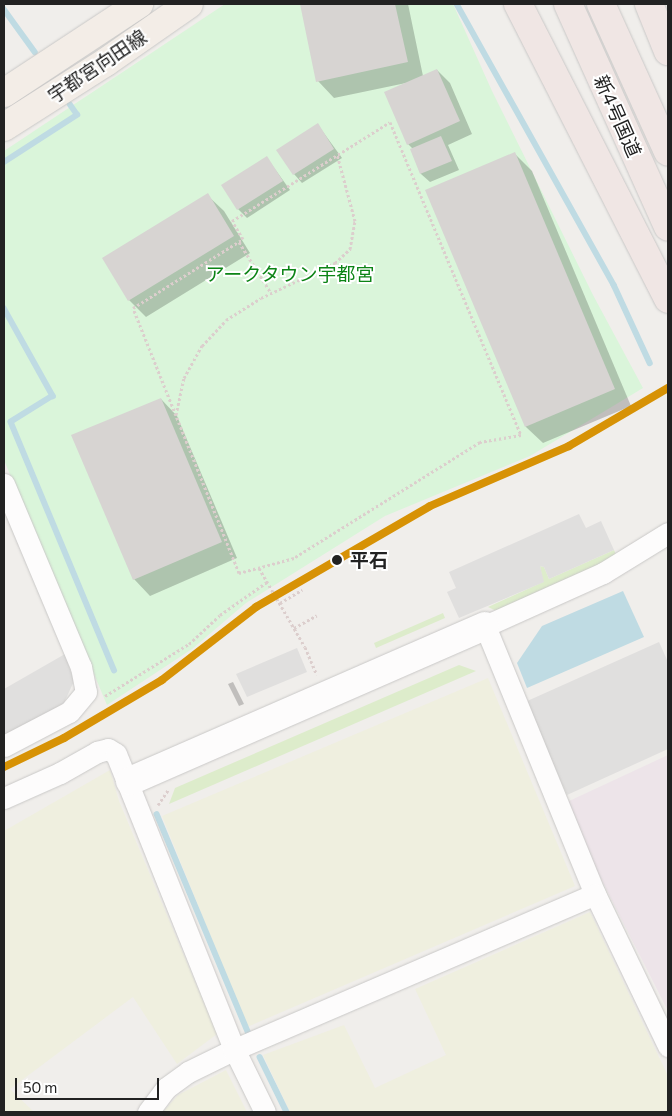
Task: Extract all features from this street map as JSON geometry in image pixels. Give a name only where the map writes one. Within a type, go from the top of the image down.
[{"type":"highway","points":[[518,4],[668,299]]},
{"type":"highway","name":"新4号国道","points":[[568,4],[668,227]]},
{"type":"highway","name":"新4号国道","points":[[601,4],[668,152]]},
{"type":"highway","points":[[649,4],[668,51]]},
{"type":"main road","name":"宇都宮向田線","points":[[4,94],[139,4]]},
{"type":"main road","name":"宇都宮向田線","points":[[4,127],[106,62],[189,4]]},
{"type":"street","points":[[4,484],[81,666],[86,692],[69,712],[4,746]]},
{"type":"street","points":[[130,782],[603,573],[668,534]]},
{"type":"street","points":[[485,626],[594,894],[668,1046]]},
{"type":"street","points":[[4,798],[25,791],[97,752],[108,749],[116,754],[130,782],[227,1052],[265,1112]]},
{"type":"street","points":[[148,1112],[166,1088],[188,1072],[227,1052],[594,894]]},
{"type":"path","points":[[390,122],[521,435],[480,442],[294,558],[239,573],[133,308],[239,242],[243,239],[232,221],[390,122]]},
{"type":"path","points":[[176,415],[184,378],[202,346],[226,320],[271,293],[335,263],[350,250],[355,221],[337,154]]},
{"type":"path","points":[[239,242],[271,293]]},
{"type":"path","points":[[259,568],[294,628],[318,678]]},
{"type":"path","points":[[86,692],[107,696],[188,644],[220,615],[267,582]]},
{"type":"path","points":[[280,603],[302,590]]},
{"type":"path","points":[[294,628],[317,614]]},
{"type":"shaded area","points":[[579,514],[586,528],[601,521],[614,550],[549,579],[544,567],[540,566],[544,582],[459,618],[447,592],[456,588],[449,572]]},
{"type":"shaded area","points":[[659,642],[668,662],[668,749],[567,795],[525,702]]},
{"type":"shaded area","points":[[297,648],[307,672],[247,697],[236,674]]},
{"type":"shaded area","points":[[65,654],[74,681],[64,703],[4,738],[4,689]]},
{"type":"shaded area","points":[[668,755],[668,1011],[597,871],[567,802]]},
{"type":"green space","name":"アークタウン宇都宮","points":[[225,4],[453,4],[492,91],[593,295],[643,388],[530,456],[385,516],[246,603],[192,649],[107,705],[4,460],[4,151]]},
{"type":"green space","points":[[614,550],[618,559],[501,613],[488,607],[543,582],[540,566],[544,567],[549,579]]},
{"type":"green space","points":[[443,613],[445,618],[376,648],[374,643]]},
{"type":"green space","points":[[459,665],[476,671],[169,804],[175,788]]},
{"type":"green space","points":[[488,678],[575,886],[247,1027],[162,816]]},
{"type":"green space","points":[[110,770],[119,801],[217,1034],[177,1064],[133,997],[10,1089],[34,1112],[4,1112],[4,831]]},
{"type":"green space","points":[[590,912],[668,1076],[668,1112],[290,1112],[263,1055],[344,1025],[375,1088],[446,1055],[415,989]]},
{"type":"green space","points":[[226,1070],[247,1112],[163,1112],[178,1095]]},
{"type":"water","points":[[623,591],[644,637],[527,688],[517,663],[542,626]]},
{"type":"building","points":[[300,4],[395,4],[408,62],[316,82]]},
{"type":"building","points":[[437,69],[460,121],[407,145],[384,92]]},
{"type":"building","points":[[318,123],[334,149],[293,175],[276,150]]},
{"type":"building","points":[[441,136],[452,161],[420,174],[410,149]]},
{"type":"building","points":[[515,152],[615,389],[525,427],[425,190]]},
{"type":"building","points":[[267,156],[283,181],[237,210],[221,185]]},
{"type":"building","points":[[208,193],[234,236],[128,301],[102,258]]},
{"type":"building","points":[[161,398],[222,542],[133,580],[71,435]]},
{"type":"waterway","points":[[457,4],[614,285],[650,363]]},
{"type":"waterway","points":[[4,9],[35,52]]},
{"type":"waterway","points":[[4,162],[77,115],[70,105]]},
{"type":"waterway","points":[[4,308],[53,396],[11,422],[114,670]]},
{"type":"waterway","points":[[157,814],[249,1034]]},
{"type":"waterway","points":[[260,1057],[287,1112]]},
{"type":"transit line","points":[[4,767],[64,738],[162,680],[256,607],[430,506],[569,446],[668,388]]},
{"type":"place","name":"平石","points":[[337,560]]}]
